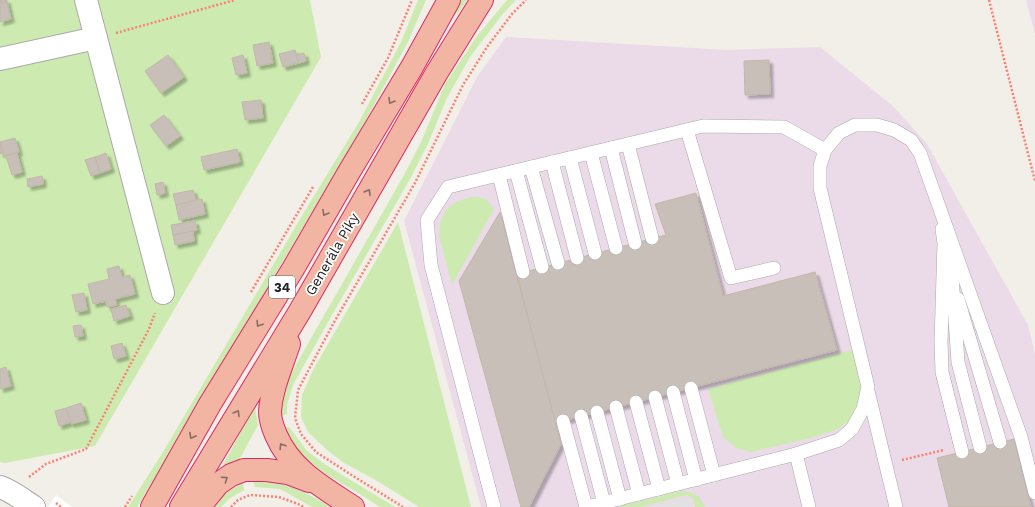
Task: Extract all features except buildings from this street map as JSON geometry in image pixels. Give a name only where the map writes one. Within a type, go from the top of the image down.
[{"type":"highway","points":[[412,67],[437,0]]},
{"type":"highway","name":"Generála Píky","points":[[152,507],[210,404],[293,269],[412,67],[449,0]]},
{"type":"highway","name":"Generála Píky","points":[[181,507],[300,311],[436,74],[482,0]]},
{"type":"highway","name":"34","points":[[436,74],[498,0]]},
{"type":"highway","points":[[300,311],[272,396],[270,412],[272,426],[280,444],[295,465],[318,484],[352,507]]},
{"type":"highway","points":[[199,507],[218,484],[231,475],[244,470],[267,470],[288,473],[318,484]]},
{"type":"street","points":[[86,0],[163,293]]},
{"type":"street","points":[[0,59],[96,38]]},
{"type":"street","points":[[8,491],[34,507]]},
{"type":"lane","points":[[896,507],[820,188],[820,166],[825,150],[839,133],[855,125],[877,125],[894,130],[911,140],[920,153],[1020,437],[1035,493]]},
{"type":"lane","points":[[494,507],[432,265],[427,220],[448,187],[703,126],[784,127],[825,150]]},
{"type":"lane","points":[[687,130],[731,278],[774,268]]},
{"type":"lane","points":[[628,144],[652,238]]},
{"type":"lane","points":[[611,148],[635,243]]},
{"type":"lane","points":[[591,153],[616,248]]},
{"type":"lane","points":[[570,158],[595,253]]},
{"type":"lane","points":[[552,162],[577,258]]},
{"type":"lane","points":[[532,167],[558,263]]},
{"type":"lane","points":[[516,171],[542,267]]},
{"type":"lane","points":[[499,175],[523,272]]},
{"type":"lane","points":[[939,205],[944,242],[952,276],[1000,442]]},
{"type":"lane","points":[[944,242],[941,342],[942,372],[961,449]]},
{"type":"lane","points":[[952,276],[958,362],[980,447]]},
{"type":"lane","points":[[563,421],[586,507],[796,454],[839,440],[852,429],[863,409],[868,387]]},
{"type":"lane","points":[[691,388],[714,475]]},
{"type":"lane","points":[[673,392],[696,480]]},
{"type":"lane","points":[[655,397],[678,484]]},
{"type":"lane","points":[[636,402],[659,489]]},
{"type":"lane","points":[[616,407],[639,494]]},
{"type":"lane","points":[[597,412],[620,499]]},
{"type":"lane","points":[[581,416],[604,503]]},
{"type":"lane","points":[[796,454],[809,507]]},
{"type":"path","points":[[96,38],[235,0]]},
{"type":"path","points":[[360,109],[388,58],[412,0]]},
{"type":"path","points":[[404,507],[316,452],[301,434],[295,418],[298,390],[333,324],[415,182],[464,85],[486,48],[512,14],[526,0]]},
{"type":"path","points":[[988,0],[1035,181]]},
{"type":"path","points":[[250,294],[314,186]]},
{"type":"path","points":[[8,491],[46,464],[86,449],[149,329]]},
{"type":"path","points":[[886,464],[961,449]]},
{"type":"path","points":[[125,507],[134,491]]},
{"type":"path","points":[[231,507],[238,500],[250,495],[279,497],[304,507]]},
{"type":"shaded area","points":[[1026,0],[1035,0],[1035,34]]},
{"type":"shaded area","points":[[506,37],[727,50],[820,47],[894,107],[927,144],[1028,325],[1035,353],[1035,507],[481,507],[404,221],[477,77]]},
{"type":"shaded area","points":[[685,498],[691,501],[692,507],[651,507]]},
{"type":"green space","points":[[0,0],[310,0],[321,57],[95,446],[5,463],[0,462]]},
{"type":"green space","points":[[418,0],[426,0],[408,42],[361,129],[137,507],[128,507],[163,452],[359,122],[401,42]]},
{"type":"green space","points":[[461,0],[467,0],[459,12],[454,16],[454,11]]},
{"type":"green space","points":[[507,0],[516,0],[502,15],[470,57],[447,98],[427,146],[410,179],[293,385],[287,405],[287,414],[281,416],[281,402],[285,384],[404,175],[421,142],[445,84],[477,36]]},
{"type":"green space","points":[[471,197],[485,199],[494,209],[452,285],[439,235],[440,223],[446,210],[455,202]]},
{"type":"green space","points":[[398,222],[471,507],[419,507],[374,479],[344,463],[328,451],[308,432],[301,417],[302,395],[313,370]]},
{"type":"green space","points":[[852,350],[861,386],[859,404],[850,420],[838,429],[814,437],[751,452],[736,448],[723,437],[708,389]]},
{"type":"green space","points":[[255,405],[258,425],[239,460],[222,467]]},
{"type":"green space","points":[[283,427],[289,427],[307,451],[326,465],[395,507],[380,507],[324,473],[296,449]]},
{"type":"green space","points":[[269,480],[301,491],[330,507],[312,507],[280,489],[255,487],[253,481]]},
{"type":"green space","points":[[243,483],[244,490],[229,499],[221,507],[212,507],[226,494]]},
{"type":"green space","points":[[681,491],[690,492],[696,495],[705,507],[695,507],[693,499],[687,495],[641,507],[618,507]]},
{"type":"pier","points":[[56,495],[72,507],[48,507]]}]
